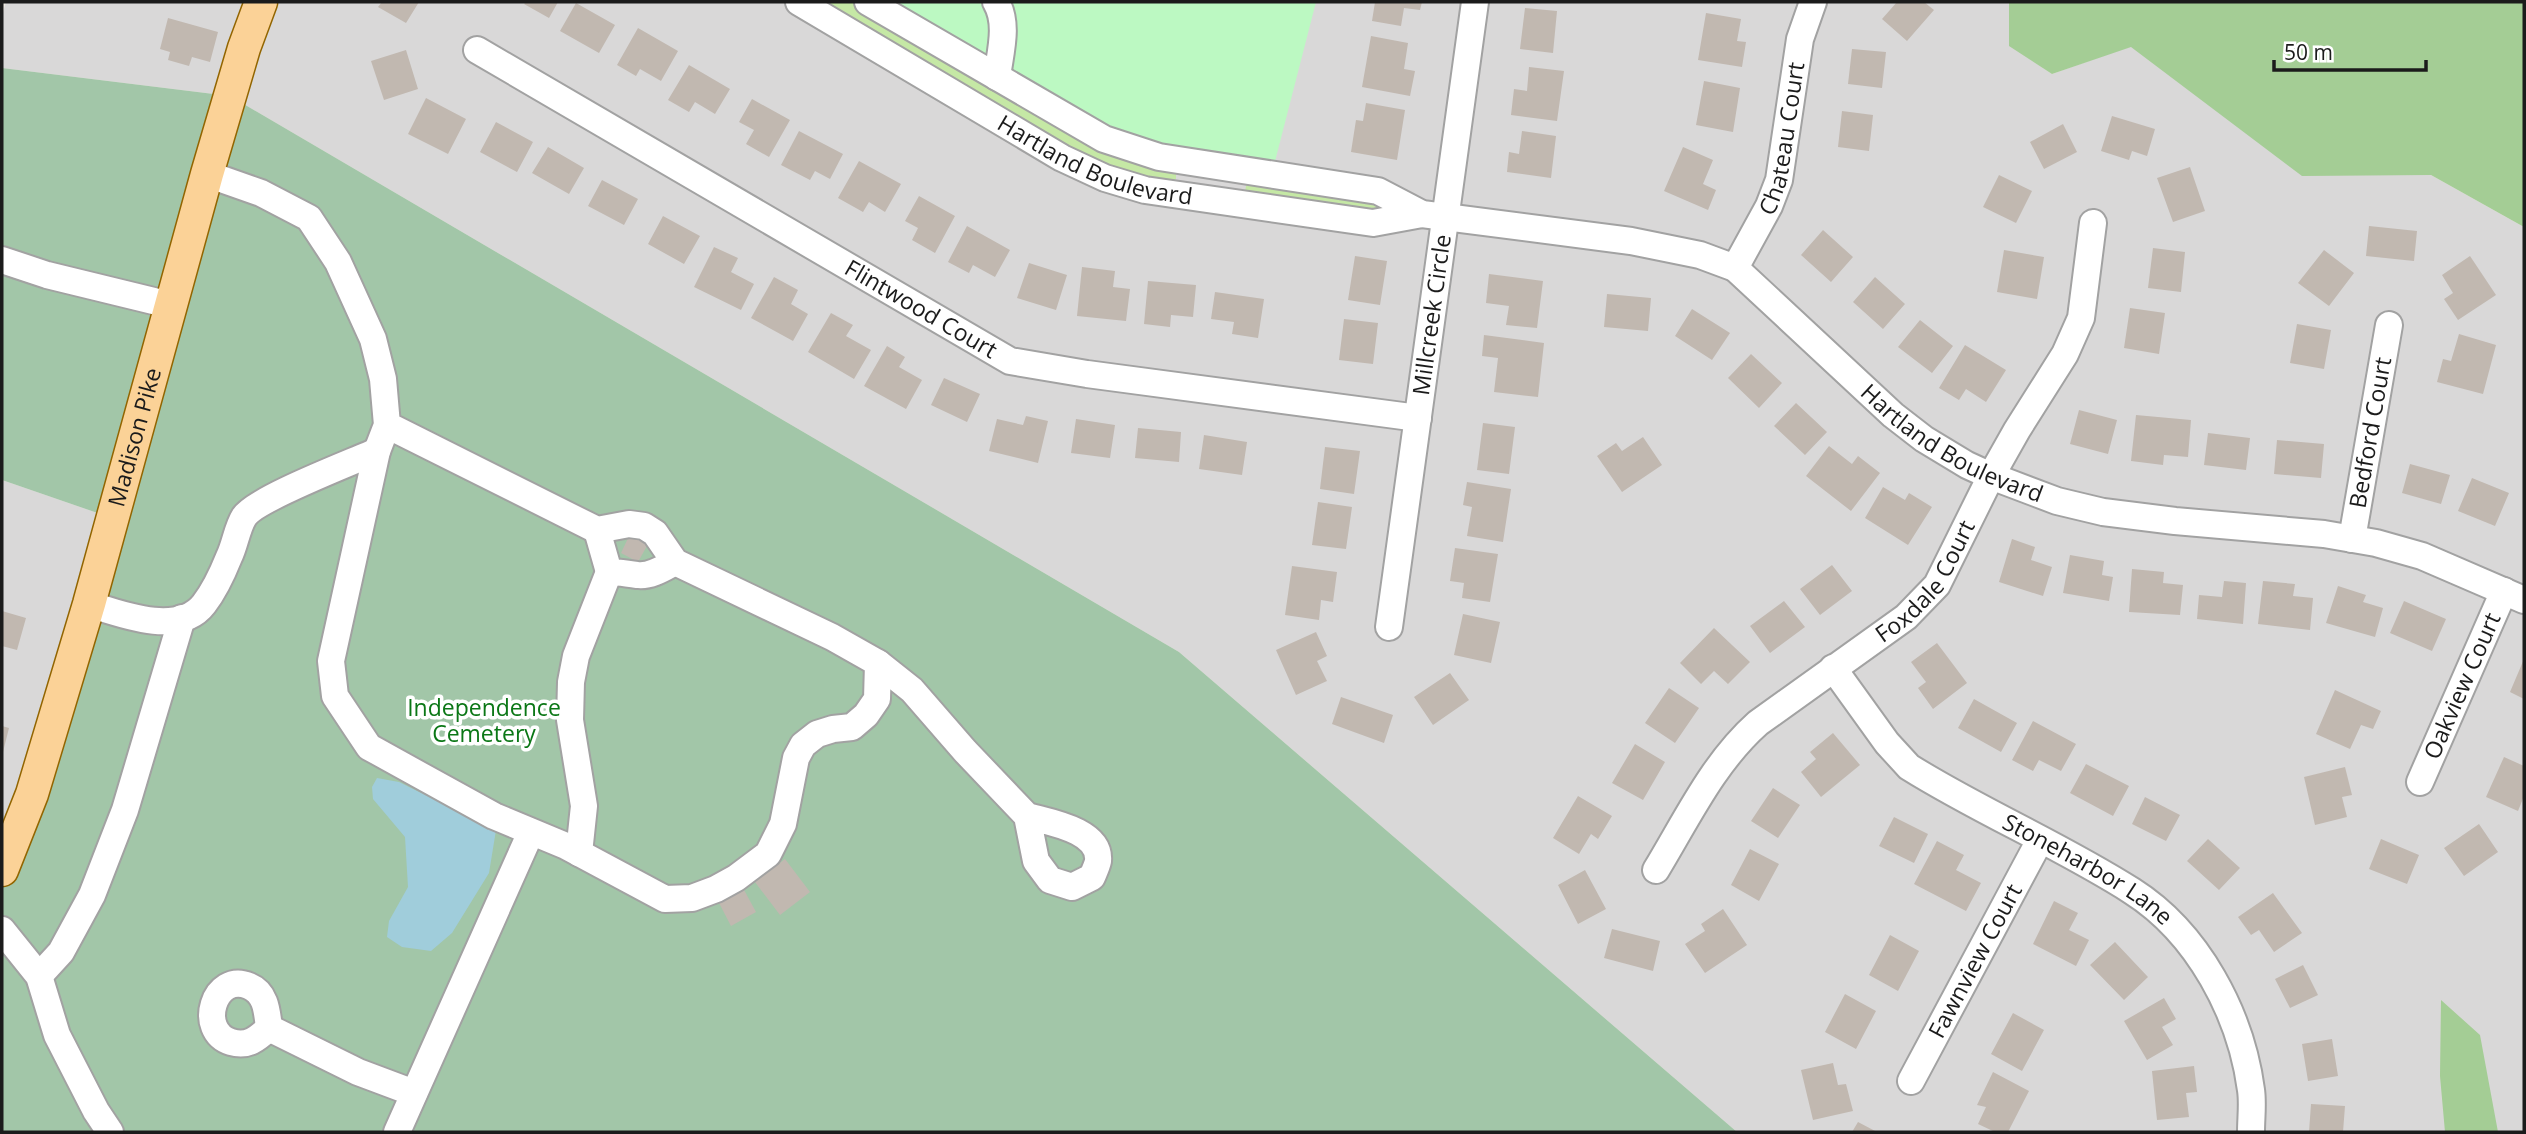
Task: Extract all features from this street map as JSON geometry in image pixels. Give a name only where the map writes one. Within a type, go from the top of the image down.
[{"type":"main road","name":"Madison Pike","points":[[2,870],[32,794],[89,604],[207,174],[244,48],[261,2]]},
{"type":"street","name":"Hartland Boulevard","points":[[799,2],[1062,159],[1105,178],[1145,190],[1373,223],[1433,215],[1631,241],[1700,255],[1735,268],[1893,415],[1924,439],[1991,476],[2057,501],[2103,512],[2352,539],[2422,556],[2514,595]]},
{"type":"street","name":"Hartland Boulevard","points":[[868,2],[1104,139],[1148,154],[1378,191],[1433,215]]},
{"type":"street","points":[[996,2],[1000,10],[1003,33],[997,77]]},
{"type":"street","name":"Millcreek Circle","points":[[1390,627],[1418,418],[1433,215],[1475,2]]},
{"type":"street","name":"Chateau Court","points":[[1735,268],[1769,206],[1779,180],[1800,39],[1813,2]]},
{"type":"street","name":"Flintwood Court","points":[[477,50],[1010,361],[1100,376],[1418,418]]},
{"type":"street","points":[[207,174],[261,193],[309,218],[338,262],[373,339],[383,379],[387,425],[377,451],[331,661],[335,696],[369,747],[494,816],[579,853],[665,899],[692,898],[736,878],[768,854],[783,824],[796,758],[803,745],[817,734],[852,727],[866,715],[877,699],[877,663]]},
{"type":"street","name":"Foxdale Court","points":[[1656,870],[1723,760],[1738,741],[1833,668],[1906,617],[1937,585],[1991,476],[2065,354],[2081,318],[2093,223]]},
{"type":"street","points":[[2,260],[47,275],[170,305]]},
{"type":"street","name":"Bedford Court","points":[[2352,539],[2389,325]]},
{"type":"street","points":[[387,425],[597,530],[629,524],[644,526],[655,533],[675,562],[832,638],[877,663],[912,690],[1027,816]]},
{"type":"street","points":[[89,604],[121,615],[159,622],[183,618],[203,606],[229,558],[244,516],[264,501],[377,451]]},
{"type":"street","points":[[579,853],[584,806],[570,720],[571,682],[576,656],[609,572],[597,530]]},
{"type":"street","points":[[609,572],[624,571],[639,576],[675,562]]},
{"type":"street","name":"Oakview Court","points":[[2420,782],[2514,595]]},
{"type":"street","points":[[39,976],[61,952],[92,895],[125,810],[183,618]]},
{"type":"street","name":"Stoneharbor Lane","points":[[1833,668],[1887,743],[1909,767],[2133,892],[2168,921],[2210,973],[2241,1042],[2251,1091],[2250,1132]]},
{"type":"street","points":[[397,1132],[531,832]]},
{"type":"street","name":"Fawnview Court","points":[[1911,1081],[2040,841]]},
{"type":"street","points":[[2,930],[39,976],[57,1035],[96,1111],[110,1132]]},
{"type":"street","points":[[269,1028],[358,1072],[414,1093]]},
{"type":"shaded area","points":[[6,2],[2009,2],[2009,45],[2052,74],[2131,46],[2302,175],[2431,175],[2524,227],[2524,1132],[1737,1132],[1179,652],[230,96],[2,68],[2,16]]},
{"type":"shaded area","points":[[2,480],[112,518],[2,870]]},
{"type":"green space","points":[[817,2],[851,2],[1047,118],[1176,171],[1176,179],[1168,183],[1104,164],[1064,146]]},
{"type":"green space","points":[[868,2],[1316,2],[1272,173],[1159,157]]},
{"type":"green space","points":[[2009,2],[2523,2],[2524,227],[2431,175],[2302,176],[2131,47],[2052,74],[2009,46]]},
{"type":"green space","name":"Independence Cemetery","points":[[2,68],[230,96],[1179,652],[1737,1132],[2,1132],[2,870],[112,518],[2,480]]},
{"type":"green space","points":[[1247,182],[1374,198],[1380,206],[1374,211],[1245,191]]},
{"type":"green space","points":[[2441,1000],[2480,1035],[2498,1132],[2445,1132],[2440,1076]]},
{"type":"water","points":[[377,778],[399,782],[496,830],[489,873],[452,933],[431,951],[402,947],[387,937],[389,921],[408,887],[405,837],[373,799],[372,787]]},
{"type":"building","points":[[382,2],[419,2],[406,23],[378,7]]},
{"type":"building","points":[[558,2],[549,18],[524,4]]},
{"type":"building","points":[[1375,2],[1422,2],[1420,10],[1404,8],[1401,26],[1372,21]]},
{"type":"building","points":[[1897,2],[1924,2],[1934,10],[1907,41],[1882,19]]},
{"type":"building","points":[[576,3],[615,25],[599,53],[560,31]]},
{"type":"building","points":[[1525,8],[1557,11],[1553,53],[1520,49]]},
{"type":"building","points":[[1706,13],[1741,19],[1737,41],[1746,42],[1742,67],[1698,60]]},
{"type":"building","points":[[168,18],[218,32],[210,62],[192,57],[189,66],[168,60],[170,52],[160,49]]},
{"type":"building","points":[[638,28],[678,51],[661,81],[640,69],[636,76],[617,65]]},
{"type":"building","points":[[1371,36],[1408,43],[1404,69],[1415,71],[1410,96],[1362,87]]},
{"type":"building","points":[[1852,49],[1886,52],[1882,88],[1848,84]]},
{"type":"building","points":[[406,50],[418,89],[384,100],[371,61]]},
{"type":"building","points":[[689,65],[730,89],[715,114],[695,102],[689,112],[668,100]]},
{"type":"building","points":[[1529,67],[1564,71],[1557,121],[1511,115],[1514,89],[1527,91]]},
{"type":"building","points":[[1704,81],[1740,88],[1733,132],[1696,125]]},
{"type":"building","points":[[426,98],[466,119],[448,154],[408,134]]},
{"type":"building","points":[[752,99],[790,120],[769,157],[746,144],[754,130],[739,122]]},
{"type":"building","points":[[1366,103],[1405,110],[1397,160],[1351,152],[1356,120],[1363,121]]},
{"type":"building","points":[[1842,111],[1873,115],[1869,151],[1838,147]]},
{"type":"building","points":[[2112,116],[2155,129],[2147,156],[2132,151],[2129,160],[2101,151]]},
{"type":"building","points":[[496,122],[533,142],[517,172],[480,152]]},
{"type":"building","points":[[2063,124],[2077,152],[2044,169],[2030,142]]},
{"type":"building","points":[[799,131],[843,154],[830,179],[815,171],[810,180],[781,165]]},
{"type":"building","points":[[1522,131],[1556,136],[1551,178],[1507,172],[1509,152],[1519,154]]},
{"type":"building","points":[[548,147],[584,168],[569,194],[532,173]]},
{"type":"building","points":[[1683,147],[1713,160],[1703,184],[1716,190],[1708,210],[1664,191]]},
{"type":"building","points":[[859,161],[901,184],[885,212],[869,202],[863,212],[838,198]]},
{"type":"building","points":[[2190,167],[2205,211],[2173,222],[2157,178]]},
{"type":"building","points":[[1999,175],[2032,191],[2016,223],[1983,207]]},
{"type":"building","points":[[602,180],[638,199],[624,225],[588,206]]},
{"type":"building","points":[[919,196],[955,216],[935,253],[912,240],[918,228],[905,221]]},
{"type":"building","points":[[663,216],[700,236],[684,264],[648,244]]},
{"type":"building","points":[[967,226],[1010,250],[995,277],[973,265],[969,273],[948,262]]},
{"type":"building","points":[[2369,226],[2417,231],[2414,261],[2366,256]]},
{"type":"building","points":[[1823,230],[1853,257],[1831,282],[1801,255]]},
{"type":"building","points":[[714,247],[738,258],[731,272],[754,284],[741,310],[694,287]]},
{"type":"building","points":[[2153,248],[2185,252],[2181,292],[2148,288]]},
{"type":"building","points":[[2004,250],[2044,257],[2037,299],[1997,292]]},
{"type":"building","points":[[2324,250],[2354,273],[2329,306],[2298,283]]},
{"type":"building","points":[[1355,256],[1387,261],[1380,305],[1348,300]]},
{"type":"building","points":[[2470,256],[2496,295],[2458,320],[2444,299],[2453,293],[2442,275]]},
{"type":"building","points":[[1029,263],[1067,275],[1056,310],[1017,298]]},
{"type":"building","points":[[1082,267],[1115,271],[1113,287],[1130,289],[1126,321],[1077,316]]},
{"type":"building","points":[[1489,274],[1543,281],[1537,328],[1506,325],[1509,306],[1486,303]]},
{"type":"building","points":[[774,277],[798,290],[791,304],[808,314],[793,341],[751,318]]},
{"type":"building","points":[[1875,277],[1905,304],[1883,329],[1853,302]]},
{"type":"building","points":[[1148,281],[1196,285],[1193,317],[1171,315],[1170,327],[1144,324]]},
{"type":"building","points":[[1215,292],[1264,299],[1258,338],[1232,334],[1234,322],[1211,319]]},
{"type":"building","points":[[1607,294],[1651,298],[1648,331],[1604,327]]},
{"type":"building","points":[[2130,308],[2165,313],[2159,354],[2124,348]]},
{"type":"building","points":[[1692,309],[1730,333],[1712,360],[1675,336]]},
{"type":"building","points":[[831,313],[853,325],[846,336],[871,350],[854,379],[808,352]]},
{"type":"building","points":[[1344,319],[1378,323],[1373,364],[1339,360]]},
{"type":"building","points":[[1920,320],[1953,346],[1932,373],[1898,347]]},
{"type":"building","points":[[2297,324],[2331,330],[2324,369],[2290,363]]},
{"type":"building","points":[[2459,334],[2496,345],[2483,394],[2437,382],[2443,359],[2451,361]]},
{"type":"building","points":[[1484,335],[1544,343],[1538,397],[1494,392],[1498,358],[1482,356]]},
{"type":"building","points":[[1965,345],[2006,370],[1986,402],[1966,389],[1959,400],[1939,388]]},
{"type":"building","points":[[887,346],[905,357],[899,367],[922,380],[906,409],[864,386]]},
{"type":"building","points":[[1751,354],[1782,383],[1759,408],[1728,378]]},
{"type":"building","points":[[944,378],[980,394],[967,422],[931,405]]},
{"type":"building","points":[[1796,403],[1827,432],[1805,455],[1774,426]]},
{"type":"building","points":[[2079,410],[2117,420],[2108,454],[2070,444]]},
{"type":"building","points":[[2136,415],[2191,420],[2188,457],[2164,455],[2163,465],[2131,461]]},
{"type":"building","points":[[1026,416],[1048,421],[1038,463],[989,451],[997,419],[1023,425]]},
{"type":"building","points":[[1076,419],[1115,425],[1110,458],[1071,453]]},
{"type":"building","points":[[1483,423],[1515,427],[1509,474],[1477,470]]},
{"type":"building","points":[[1138,428],[1181,432],[1179,462],[1135,458]]},
{"type":"building","points":[[2208,433],[2250,438],[2246,470],[2204,465]]},
{"type":"building","points":[[1204,435],[1247,442],[1242,475],[1199,469]]},
{"type":"building","points":[[1643,437],[1662,465],[1622,492],[1597,456],[1616,443],[1622,451]]},
{"type":"building","points":[[2277,440],[2324,444],[2321,478],[2274,474]]},
{"type":"building","points":[[1829,446],[1852,464],[1858,456],[1880,473],[1851,511],[1806,476]]},
{"type":"building","points":[[1325,447],[1360,451],[1354,494],[1320,489]]},
{"type":"building","points":[[2410,464],[2450,475],[2441,504],[2402,493]]},
{"type":"building","points":[[2472,478],[2509,493],[2495,526],[2458,511]]},
{"type":"building","points":[[1467,482],[1511,489],[1503,542],[1467,536],[1472,507],[1463,505]]},
{"type":"building","points":[[1883,487],[1905,500],[1909,493],[1932,507],[1908,545],[1865,518]]},
{"type":"building","points":[[1318,502],[1352,507],[1346,549],[1312,545]]},
{"type":"building","points":[[630,534],[648,544],[638,562],[621,553]]},
{"type":"building","points":[[2012,539],[2035,547],[2031,560],[2052,567],[2043,596],[1999,582]]},
{"type":"building","points":[[1455,548],[1498,554],[1490,602],[1462,598],[1464,583],[1450,581]]},
{"type":"building","points":[[2070,555],[2104,561],[2102,575],[2113,577],[2109,601],[2063,593]]},
{"type":"building","points":[[1832,565],[1852,591],[1820,615],[1800,589]]},
{"type":"building","points":[[1292,566],[1337,572],[1333,602],[1321,600],[1319,620],[1285,615]]},
{"type":"building","points":[[2132,569],[2164,572],[2163,583],[2183,585],[2180,615],[2129,612]]},
{"type":"building","points":[[2224,581],[2246,583],[2243,624],[2197,619],[2199,595],[2222,597]]},
{"type":"building","points":[[2263,581],[2295,584],[2293,596],[2313,598],[2310,630],[2258,624]]},
{"type":"building","points":[[2338,586],[2366,595],[2363,602],[2383,608],[2375,637],[2326,623]]},
{"type":"building","points":[[1784,601],[1805,627],[1770,653],[1750,626]]},
{"type":"building","points":[[2404,601],[2446,619],[2432,651],[2390,633]]},
{"type":"building","points":[[2,611],[26,618],[17,650],[2,646]]},
{"type":"building","points":[[1463,614],[1500,622],[1491,663],[1454,655]]},
{"type":"building","points":[[1714,628],[1750,662],[1728,684],[1714,671],[1701,684],[1680,663]]},
{"type":"building","points":[[1316,632],[1327,656],[1317,661],[1327,681],[1296,695],[1276,650]]},
{"type":"building","points":[[1937,643],[1967,683],[1933,709],[1918,688],[1926,682],[1911,662]]},
{"type":"building","points":[[2524,659],[2524,699],[2510,692]]},
{"type":"building","points":[[1450,673],[1469,700],[1433,725],[1414,697]]},
{"type":"building","points":[[1669,688],[1699,708],[1675,743],[1645,723]]},
{"type":"building","points":[[2335,690],[2381,711],[2373,729],[2361,725],[2350,749],[2316,734]]},
{"type":"building","points":[[1341,697],[1393,715],[1384,743],[1332,724]]},
{"type":"building","points":[[1974,699],[2017,723],[2001,752],[1958,728]]},
{"type":"building","points":[[2033,721],[2076,744],[2061,771],[2039,760],[2033,771],[2012,760]]},
{"type":"building","points":[[2,726],[9,728],[3,752],[2,752]]},
{"type":"building","points":[[1833,733],[1860,765],[1821,797],[1801,772],[1816,759],[1810,752]]},
{"type":"building","points":[[1635,744],[1665,762],[1643,800],[1612,783]]},
{"type":"building","points":[[2504,757],[2524,766],[2524,796],[2518,811],[2486,797]]},
{"type":"building","points":[[2086,764],[2129,786],[2113,816],[2070,793]]},
{"type":"building","points":[[2345,767],[2352,795],[2342,797],[2347,817],[2315,825],[2304,777]]},
{"type":"building","points":[[1773,788],[1800,805],[1778,838],[1751,821]]},
{"type":"building","points":[[1578,796],[1612,816],[1598,839],[1591,834],[1579,854],[1553,838]]},
{"type":"building","points":[[2145,797],[2180,815],[2166,841],[2132,824]]},
{"type":"building","points":[[1894,817],[1928,834],[1914,863],[1879,846]]},
{"type":"building","points":[[2479,824],[2498,852],[2464,876],[2444,848]]},
{"type":"building","points":[[2208,839],[2240,868],[2219,890],[2187,861]]},
{"type":"building","points":[[2381,839],[2419,855],[2407,884],[2369,869]]},
{"type":"building","points":[[1937,841],[1964,855],[1956,870],[1981,883],[1966,911],[1914,884]]},
{"type":"building","points":[[1750,849],[1779,864],[1759,901],[1731,885]]},
{"type":"building","points":[[785,859],[810,892],[780,915],[755,882]]},
{"type":"building","points":[[1585,870],[1606,909],[1578,924],[1558,885]]},
{"type":"building","points":[[743,888],[756,912],[731,926],[718,901]]},
{"type":"building","points":[[2273,893],[2302,933],[2274,952],[2259,930],[2251,935],[2238,917]]},
{"type":"building","points":[[2054,901],[2078,913],[2069,930],[2089,940],[2076,966],[2033,944]]},
{"type":"building","points":[[1723,909],[1747,945],[1705,973],[1685,944],[1705,931],[1701,924]]},
{"type":"building","points":[[1612,929],[1660,941],[1653,971],[1604,958]]},
{"type":"building","points":[[1890,935],[1919,951],[1898,991],[1869,975]]},
{"type":"building","points":[[2115,942],[2148,977],[2124,1000],[2090,965]]},
{"type":"building","points":[[2303,965],[2318,995],[2290,1008],[2275,979]]},
{"type":"building","points":[[1845,994],[1876,1011],[1856,1049],[1825,1032]]},
{"type":"building","points":[[2164,998],[2176,1019],[2162,1027],[2173,1045],[2147,1060],[2124,1021]]},
{"type":"building","points":[[2013,1013],[2044,1030],[2022,1071],[1991,1054]]},
{"type":"building","points":[[2332,1039],[2338,1076],[2308,1081],[2302,1044]]},
{"type":"building","points":[[1833,1063],[1838,1085],[1846,1084],[1853,1111],[1813,1120],[1801,1070]]},
{"type":"building","points":[[2194,1066],[2197,1092],[2186,1093],[2189,1117],[2157,1120],[2152,1071]]},
{"type":"building","points":[[1993,1072],[2029,1091],[2008,1132],[1995,1132],[1978,1124],[1986,1107],[1977,1105]]},
{"type":"building","points":[[2311,1104],[2345,1106],[2343,1132],[2309,1132]]},
{"type":"building","points":[[1858,1122],[1877,1132],[1852,1132]]}]
